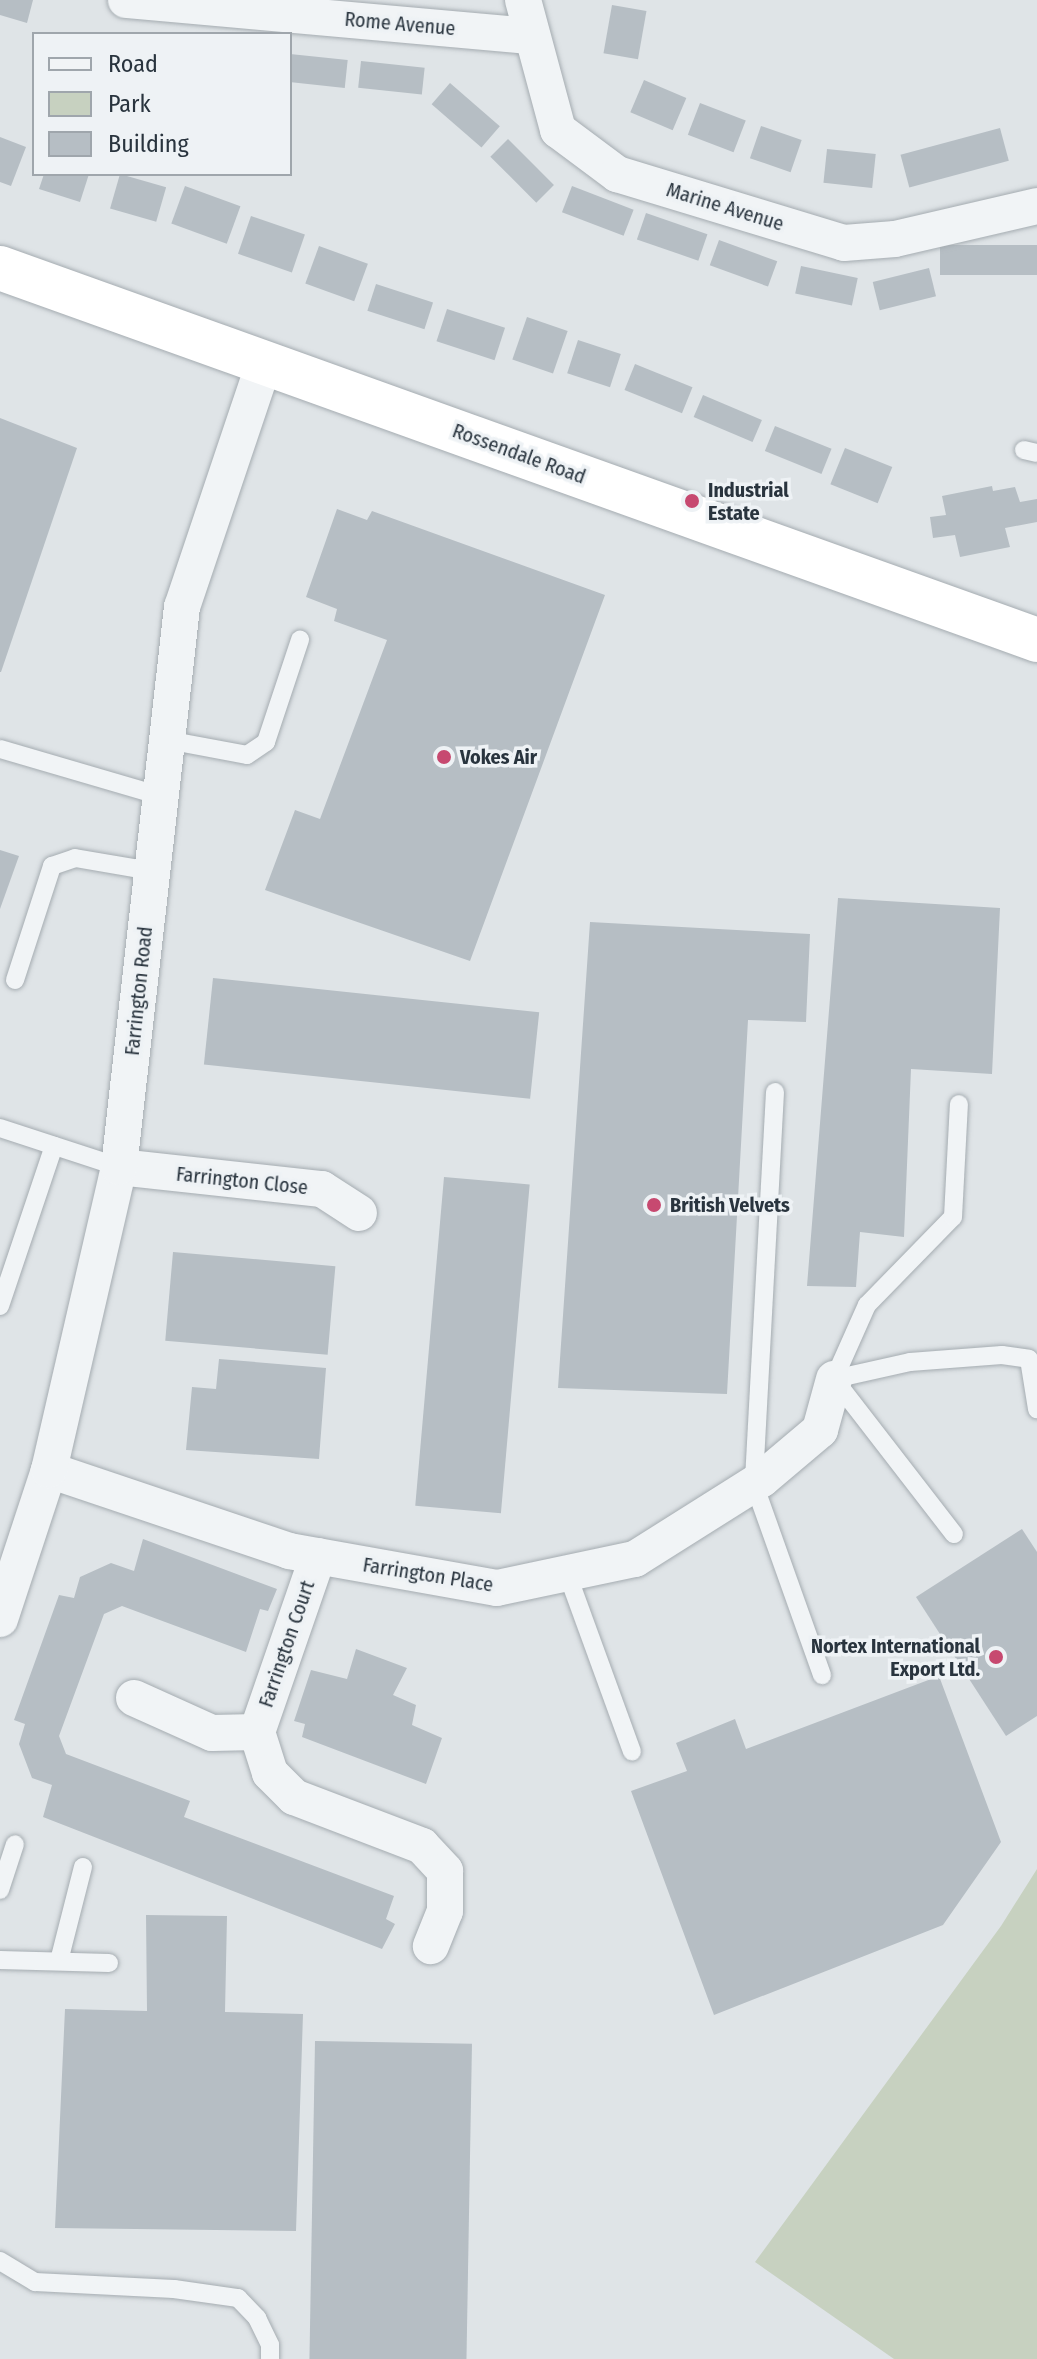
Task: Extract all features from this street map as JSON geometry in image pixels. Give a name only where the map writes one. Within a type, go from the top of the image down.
[{"type":"highway","name":"Rossendale Road","points":[[0,268],[1037,640]]},
{"type":"street","name":"Rome Avenue","points":[[126,0],[531,36]]},
{"type":"street","name":"Marine Avenue","points":[[523,0],[558,130],[617,174],[844,243],[895,239],[1037,206]]},
{"type":"street","name":"Farrington Road","points":[[0,1619],[49,1470],[119,1167],[182,607],[264,363]]},
{"type":"street","name":"Farrington Close","points":[[119,1167],[322,1189],[359,1213]]},
{"type":"street","name":"Farrington Place","points":[[49,1470],[318,1556],[497,1588],[635,1559],[754,1484],[820,1430],[834,1379]]},
{"type":"street","name":"Farrington Court","points":[[318,1556],[257,1732],[270,1773],[294,1797],[422,1846],[445,1871],[445,1911],[431,1946]]},
{"type":"street","name":"Farrington Court","points":[[134,1698],[212,1733],[257,1732]]},
{"type":"lane","points":[[167,740],[247,755],[266,742],[300,640]]},
{"type":"lane","points":[[0,749],[161,796]]},
{"type":"lane","points":[[15,980],[52,866],[75,858],[152,871]]},
{"type":"lane","points":[[775,1092],[754,1484],[822,1675]]},
{"type":"lane","points":[[834,1379],[867,1305],[953,1217],[959,1104]]},
{"type":"lane","points":[[0,1128],[119,1167]]},
{"type":"lane","points":[[0,1306],[54,1146]]},
{"type":"lane","points":[[834,1379],[910,1362],[1002,1355],[1029,1359],[1037,1409]]},
{"type":"lane","points":[[834,1379],[954,1534]]},
{"type":"lane","points":[[567,1573],[632,1752]]},
{"type":"lane","points":[[0,1890],[15,1844]]},
{"type":"lane","points":[[59,1961],[83,1867]]},
{"type":"lane","points":[[0,1960],[109,1963]]},
{"type":"lane","points":[[0,2261],[35,2282],[174,2289],[238,2298],[257,2318],[270,2345],[270,2359]]},
{"type":"green space","points":[[1037,1869],[1037,2359],[894,2359],[755,2262],[1001,1926]]},
{"type":"building","points":[[0,0],[33,0],[27,23],[0,15]]},
{"type":"building","points":[[612,5],[646,11],[638,59],[603,53]]},
{"type":"building","points":[[292,54],[348,60],[345,88],[292,82]]},
{"type":"building","points":[[361,61],[425,68],[422,95],[358,88]]},
{"type":"building","points":[[644,80],[686,98],[673,130],[630,112]]},
{"type":"building","points":[[450,83],[500,126],[481,147],[432,104]]},
{"type":"building","points":[[700,103],[746,121],[734,152],[688,135]]},
{"type":"building","points":[[761,126],[802,140],[791,172],[750,158]]},
{"type":"building","points":[[1000,128],[1009,161],[909,187],[901,155]]},
{"type":"building","points":[[0,137],[26,147],[11,186],[0,182]]},
{"type":"building","points":[[508,139],[554,185],[536,203],[490,157]]},
{"type":"building","points":[[827,149],[876,154],[872,188],[823,183]]},
{"type":"building","points":[[43,176],[88,176],[80,202],[39,189]]},
{"type":"building","points":[[119,176],[166,187],[156,222],[110,209]]},
{"type":"building","points":[[185,186],[240,206],[227,244],[171,224]]},
{"type":"building","points":[[572,186],[634,210],[624,236],[562,212]]},
{"type":"building","points":[[646,213],[707,234],[698,261],[637,239]]},
{"type":"building","points":[[251,216],[305,235],[292,272],[238,254]]},
{"type":"building","points":[[719,240],[777,261],[768,287],[710,265]]},
{"type":"building","points":[[940,245],[1037,245],[1037,275],[940,275]]},
{"type":"building","points":[[319,246],[368,264],[354,301],[305,284]]},
{"type":"building","points":[[801,266],[858,278],[852,305],[795,293]]},
{"type":"building","points":[[929,268],[936,296],[880,310],[873,282]]},
{"type":"building","points":[[376,284],[433,303],[424,329],[367,311]]},
{"type":"building","points":[[447,309],[505,328],[495,360],[436,341]]},
{"type":"building","points":[[527,317],[568,331],[553,374],[512,360]]},
{"type":"building","points":[[578,340],[621,354],[610,387],[567,373]]},
{"type":"building","points":[[635,364],[692,387],[682,413],[625,390]]},
{"type":"building","points":[[703,395],[762,420],[753,442],[694,417]]},
{"type":"building","points":[[0,418],[77,448],[1,672],[0,672]]},
{"type":"building","points":[[775,426],[832,449],[821,474],[765,451]]},
{"type":"building","points":[[845,448],[892,467],[878,503],[830,484]]},
{"type":"building","points":[[992,486],[993,491],[1015,487],[1020,502],[1037,499],[1037,522],[1005,528],[1010,547],[960,557],[955,535],[933,538],[930,517],[946,515],[942,496]]},
{"type":"building","name":"Vokes Air","points":[[337,509],[367,520],[372,511],[605,595],[470,961],[265,890],[295,810],[320,819],[387,640],[334,621],[337,609],[306,597]]},
{"type":"building","points":[[0,850],[19,856],[0,909]]},
{"type":"building","points":[[838,898],[1000,908],[992,1074],[911,1069],[904,1237],[860,1232],[856,1287],[807,1286]]},
{"type":"building","name":"British Velvets","points":[[590,922],[810,934],[806,1022],[748,1020],[727,1394],[558,1388]]},
{"type":"building","points":[[213,978],[539,1012],[530,1099],[204,1065]]},
{"type":"building","points":[[444,1177],[530,1184],[501,1513],[415,1506]]},
{"type":"building","points":[[173,1252],[335,1266],[328,1355],[165,1341]]},
{"type":"building","points":[[219,1359],[326,1368],[319,1459],[186,1450],[192,1387],[216,1389]]},
{"type":"building","name":"Nortex International Export Ltd.","points":[[1022,1529],[1037,1552],[1037,1716],[1006,1736],[916,1597]]},
{"type":"building","points":[[143,1539],[277,1589],[268,1611],[260,1609],[246,1652],[122,1606],[104,1614],[59,1736],[66,1754],[190,1801],[184,1817],[394,1896],[386,1919],[395,1924],[382,1949],[43,1817],[52,1785],[32,1778],[19,1744],[25,1724],[14,1720],[59,1595],[74,1598],[80,1577],[111,1563],[134,1571]]},
{"type":"building","points":[[356,1649],[407,1668],[393,1695],[416,1705],[412,1725],[442,1738],[426,1784],[302,1737],[305,1724],[294,1721],[311,1670],[347,1679]]},
{"type":"building","points":[[939,1676],[1001,1842],[943,1925],[714,2015],[631,1791],[687,1771],[676,1743],[735,1719],[746,1749]]},
{"type":"building","points":[[146,1915],[227,1916],[225,2012],[303,2014],[296,2231],[55,2228],[65,2009],[147,2011]]},
{"type":"building","points":[[315,2041],[472,2044],[466,2359],[309,2359]]},
{"type":"place","name":"Industrial Estate","points":[[692,501]]},
{"type":"place","name":"Vokes Air","points":[[444,757]]},
{"type":"place","name":"British Velvets","points":[[654,1205]]},
{"type":"place","name":"Nortex International Export Ltd.","points":[[996,1657]]}]
